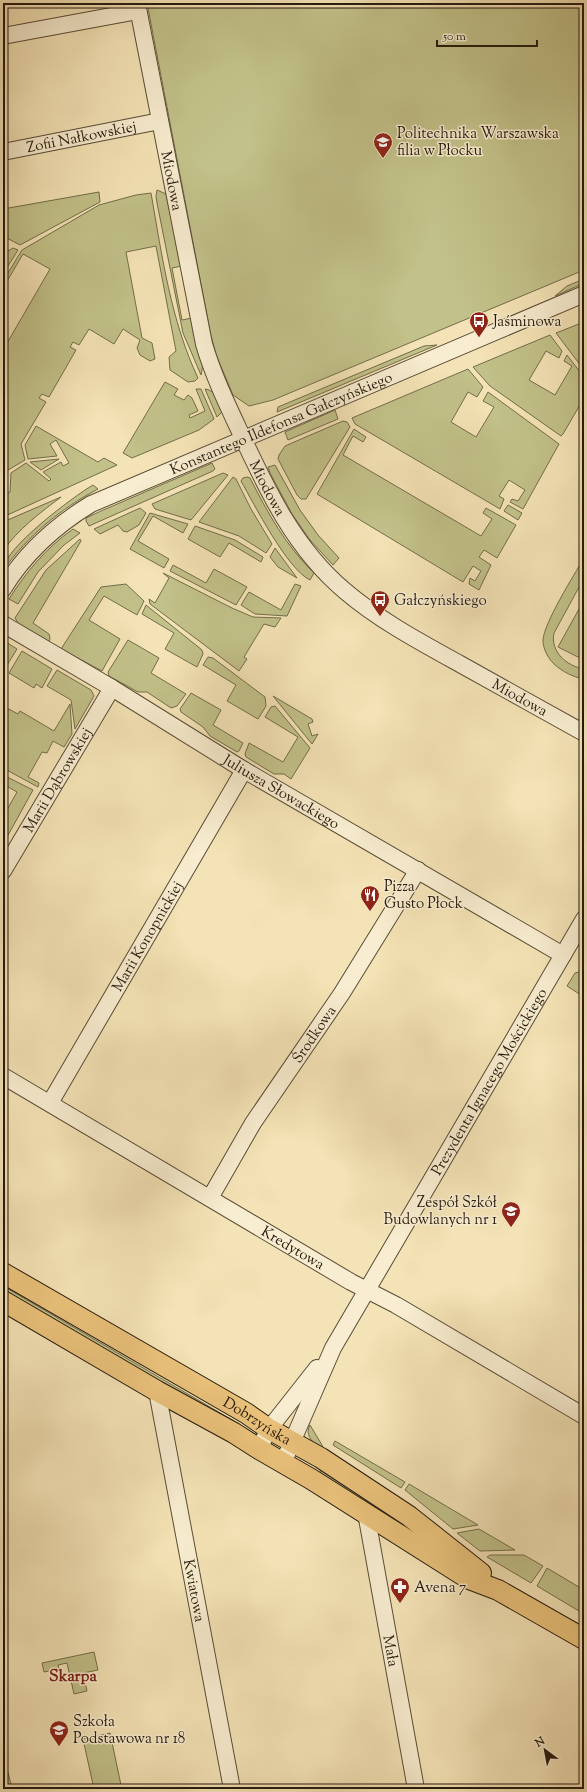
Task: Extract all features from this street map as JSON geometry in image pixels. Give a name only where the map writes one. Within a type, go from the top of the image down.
[{"type":"main road","name":"Dobrzyńska","points":[[3,1273],[246,1413],[292,1443],[321,1458],[410,1516],[479,1572],[498,1590]]},
{"type":"main road","name":"Dobrzyńska","points":[[3,1301],[157,1391],[234,1433],[366,1513],[469,1579],[498,1590],[584,1639]]},
{"type":"street","points":[[3,36],[138,7]]},
{"type":"street","name":"Miodowa","points":[[138,7],[204,344],[220,387],[264,484],[293,533],[311,557],[345,591],[380,617],[413,638],[584,733]]},
{"type":"street","name":"Zofii Nałkowskiej","points":[[3,152],[160,121]]},
{"type":"street","name":"Konstantego Ildefonsa Gałczyńskiego","points":[[3,589],[22,561],[34,548],[55,528],[91,504],[584,294]]},
{"type":"street","name":"Juliusza Słowackiego","points":[[3,624],[112,688],[244,770],[563,955]]},
{"type":"street","name":"Marii Dąbrowskiej","points":[[3,871],[112,688]]},
{"type":"street","name":"Marii Konopnickiej","points":[[50,1103],[244,770]]},
{"type":"street","name":"Środkowa","points":[[210,1198],[253,1123],[337,999],[418,870]]},
{"type":"street","name":"Prezydenta Ignacego Mościckiego","points":[[283,1463],[333,1348],[584,919]]},
{"type":"street","name":"Kredytowa","points":[[3,1076],[366,1290],[430,1324],[584,1416]]},
{"type":"street","name":"Prezydenta Ignacego Mościckiego","points":[[259,1449],[269,1429],[333,1348]]},
{"type":"street","name":"Kwiatowa","points":[[157,1391],[232,1789]]},
{"type":"street","name":"Mała","points":[[366,1513],[416,1789]]},
{"type":"shaded area","name":"Politechnika Warszawska filia w Płocku","points":[[147,3],[584,3],[584,270],[273,400],[249,406],[233,395],[217,357],[211,336]]},
{"type":"shaded area","points":[[157,190],[166,194],[182,266],[172,268],[182,320],[192,318],[203,365],[201,375],[183,333],[157,203]]},
{"type":"shaded area","points":[[99,192],[100,202],[20,245],[3,236],[3,209]]},
{"type":"shaded area","points":[[151,193],[168,288],[181,334],[198,378],[195,381],[188,382],[170,370],[169,357],[176,351],[156,246],[126,252],[142,338],[152,343],[155,359],[150,361],[140,355],[137,348],[140,340],[123,329],[114,344],[89,329],[79,345],[73,342],[70,347],[76,350],[49,397],[42,394],[39,398],[46,402],[21,444],[25,460],[8,470],[3,468],[3,350],[50,269],[23,254],[6,283],[3,281],[22,250],[99,205],[136,195]]},
{"type":"shaded area","points":[[13,248],[18,250],[3,274],[3,254]]},
{"type":"shaded area","points":[[584,279],[584,283],[555,296],[567,286]]},
{"type":"shaded area","points":[[584,322],[584,370],[556,333]]},
{"type":"shaded area","points":[[550,335],[562,351],[559,358],[546,351],[529,380],[555,395],[572,366],[564,361],[567,355],[584,377],[584,398],[561,436],[490,386],[473,367]]},
{"type":"shaded area","points":[[437,345],[277,412],[278,407],[424,346]]},
{"type":"shaded area","points":[[468,369],[483,387],[477,397],[468,392],[451,422],[476,437],[494,407],[483,401],[488,392],[559,444],[523,509],[510,502],[512,499],[518,501],[525,490],[509,480],[499,496],[504,499],[500,509],[355,424],[352,418]]},
{"type":"shaded area","points":[[165,382],[178,389],[174,395],[184,400],[188,395],[192,398],[198,411],[189,415],[190,418],[205,411],[196,389],[201,389],[214,419],[199,430],[132,458],[123,453]]},
{"type":"shaded area","points":[[205,389],[212,392],[217,397],[223,411],[217,417]]},
{"type":"shaded area","points":[[335,410],[338,419],[288,440],[285,432]]},
{"type":"shaded area","points":[[343,421],[347,422],[350,427],[306,499],[301,499],[297,495],[278,459],[279,455],[285,446]]},
{"type":"shaded area","points":[[36,426],[98,462],[104,458],[117,465],[3,517],[3,472],[7,473],[7,494],[10,492],[11,473],[26,463],[49,481],[51,479],[43,472],[61,462],[63,466],[69,463],[56,440],[50,444],[57,456],[28,459],[25,445]]},
{"type":"shaded area","points":[[354,429],[366,437],[363,442],[353,436],[343,455],[481,536],[492,519],[483,513],[486,508],[516,525],[497,558],[484,550],[479,557],[491,565],[479,590],[469,584],[470,578],[475,581],[481,571],[473,566],[463,582],[317,494]]},
{"type":"shaded area","points":[[59,459],[41,470],[30,462]]},
{"type":"shaded area","points":[[212,463],[215,469],[213,471],[89,526],[86,521],[86,518],[101,511]]},
{"type":"shaded area","points":[[275,465],[300,510],[318,535],[339,558],[333,565],[310,540],[292,514],[270,473],[268,467]]},
{"type":"shaded area","points":[[223,473],[228,475],[191,520],[155,509],[152,504]]},
{"type":"shaded area","points":[[233,477],[236,479],[251,509],[272,544],[266,553],[239,536],[199,522]]},
{"type":"shaded area","points":[[243,478],[250,478],[286,540],[314,573],[310,580],[301,574],[291,563],[262,520],[241,481]]},
{"type":"shaded area","points":[[93,485],[98,489],[58,514],[34,534],[3,570],[6,561],[14,549],[26,537],[56,511]]},
{"type":"shaded area","points":[[61,497],[22,528],[3,551],[3,522]]},
{"type":"shaded area","points":[[508,505],[522,513],[518,520],[504,511]]},
{"type":"shaded area","points":[[140,508],[146,513],[139,525],[127,532],[123,531],[118,525],[100,534],[94,529]]},
{"type":"shaded area","points":[[150,513],[188,524],[183,533],[153,516],[138,541],[169,559],[164,568],[130,549]]},
{"type":"shaded area","points":[[195,526],[235,540],[263,557],[261,562],[229,543],[220,557],[188,539]]},
{"type":"shaded area","points":[[73,529],[80,533],[64,545],[38,572],[18,604],[9,599],[22,579],[45,552]]},
{"type":"shaded area","points":[[80,539],[81,541],[33,623],[49,634],[49,642],[19,625],[15,618],[46,570]]},
{"type":"shaded area","points":[[275,548],[297,578],[278,567],[270,557]]},
{"type":"shaded area","points":[[584,558],[584,578],[554,633],[553,640],[557,652],[561,657],[572,665],[584,669],[584,679],[568,674],[554,664],[546,653],[543,640],[548,622]]},
{"type":"shaded area","points":[[173,565],[206,583],[214,569],[247,587],[236,605],[170,571]]},
{"type":"shaded area","points":[[163,573],[253,617],[281,618],[275,627],[264,624],[244,657],[247,659],[239,671],[150,604],[149,599],[155,603],[169,578]]},
{"type":"shaded area","points":[[126,584],[144,601],[137,615],[104,596],[89,620],[120,639],[102,671],[61,649],[101,587]]},
{"type":"shaded area","points":[[295,584],[301,586],[287,616],[255,614],[241,605],[249,592],[281,610]]},
{"type":"shaded area","points":[[584,600],[584,660],[558,647]]},
{"type":"shaded area","points":[[146,605],[202,650],[203,654],[197,667],[165,649],[174,633],[142,614]]},
{"type":"shaded area","points":[[128,640],[159,658],[151,673],[186,694],[177,706],[171,708],[147,692],[138,692],[109,676],[108,672]]},
{"type":"shaded area","points":[[6,642],[17,649],[4,670],[3,643]]},
{"type":"shaded area","points":[[22,651],[52,669],[42,688],[36,684],[34,688],[9,673]]},
{"type":"shaded area","points":[[208,657],[213,658],[265,697],[266,706],[258,719],[227,701],[236,685],[203,665]]},
{"type":"shaded area","points":[[57,670],[91,690],[94,696],[75,729],[71,700],[47,686]]},
{"type":"shaded area","points":[[191,693],[221,710],[213,725],[243,743],[239,751],[237,752],[210,736],[203,727],[181,712],[180,709]]},
{"type":"shaded area","points":[[273,696],[312,719],[313,722],[308,724],[312,736],[318,734],[312,744]]},
{"type":"shaded area","points":[[70,704],[72,734],[64,747],[53,741],[47,753],[42,752],[28,777],[39,783],[38,787],[3,768],[3,706],[18,714],[20,711],[54,731]]},
{"type":"shaded area","points":[[275,706],[310,748],[291,779],[284,774],[274,774],[246,757],[245,754],[249,743],[283,762],[298,737],[265,717],[271,707]]},
{"type":"shaded area","points":[[3,775],[33,790],[7,837],[3,835],[3,817],[17,792],[3,784]]},
{"type":"shaded area","points":[[582,971],[584,972],[584,997],[567,986],[575,973]]},
{"type":"shaded area","points":[[3,1286],[234,1421],[231,1425],[3,1291]]},
{"type":"shaded area","points":[[310,1425],[322,1445],[323,1450],[313,1442],[309,1436],[308,1429]]},
{"type":"shaded area","points":[[335,1441],[405,1482],[401,1488],[333,1445]]},
{"type":"shaded area","points":[[321,1470],[354,1490],[413,1530],[318,1475]]},
{"type":"shaded area","points":[[409,1484],[478,1525],[453,1529],[405,1490]]},
{"type":"shaded area","points":[[479,1529],[515,1550],[480,1551],[457,1533]]},
{"type":"shaded area","points":[[490,1555],[524,1555],[543,1566],[531,1583],[487,1557]]},
{"type":"shaded area","points":[[547,1568],[584,1590],[584,1614],[537,1586]]},
{"type":"shaded area","points":[[94,1652],[98,1670],[83,1673],[87,1691],[74,1694],[67,1663],[58,1665],[59,1669],[44,1672],[42,1663]]},
{"type":"shaded area","points":[[110,1733],[121,1785],[94,1789],[83,1739]]},
{"type":"shaded area","points":[[3,1765],[8,1772],[12,1789],[3,1789]]},
{"type":"place","name":"Politechnika Warszawska filia w Płocku","points":[[383,159]]},
{"type":"place","name":"Jaśminowa","points":[[479,338]]},
{"type":"place","name":"Gałczyńskiego","points":[[380,617]]},
{"type":"place","name":"Pizza Gusto Płock","points":[[370,912]]},
{"type":"place","name":"Zespół Szkół Budowlanych nr 1","points":[[511,1228]]},
{"type":"place","name":"Avena 7","points":[[400,1604]]},
{"type":"place","name":"Szkoła Podstawowa nr 18","points":[[59,1747]]},
{"type":"district","name":"Skarpa","points":[[73,1675]]}]
